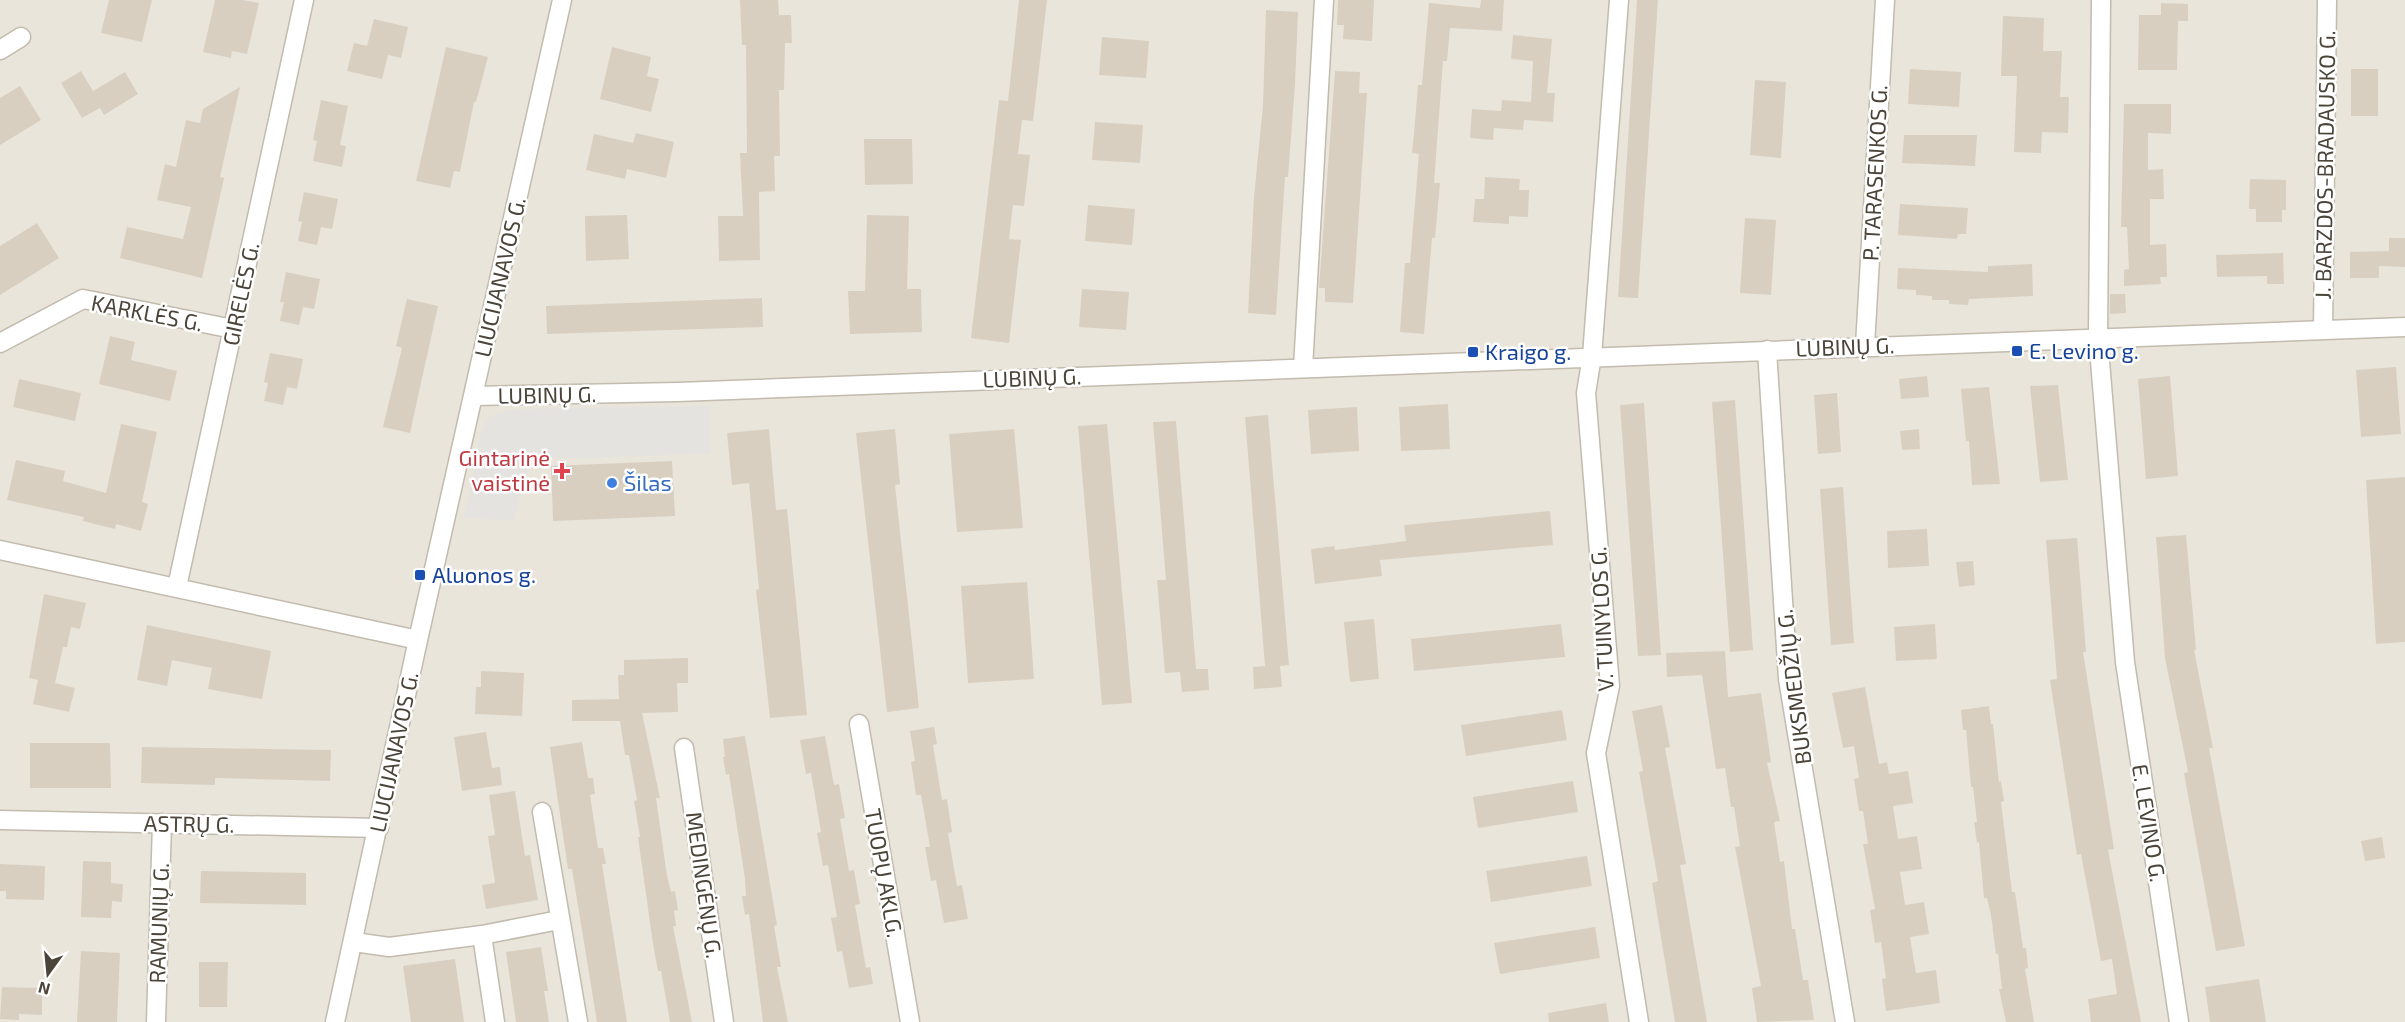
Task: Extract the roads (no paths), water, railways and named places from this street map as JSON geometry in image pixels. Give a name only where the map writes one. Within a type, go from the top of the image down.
[{"type":"street","name":"GIRELĖS G.","points":[[177,587],[304,0]]},
{"type":"street","name":"LIUCIJANAVOS G.","points":[[335,1022],[418,640],[562,0]]},
{"type":"street","points":[[1303,368],[1324,0]]},
{"type":"street","points":[[1592,357],[1619,0]]},
{"type":"street","name":"P. TARASENKOS G.","points":[[1865,346],[1885,0]]},
{"type":"street","points":[[2098,337],[2101,0]]},
{"type":"street","name":"J. BARZDOS-BRADAUSKO G.","points":[[2323,330],[2327,0]]},
{"type":"street","points":[[0,50],[21,37]]},
{"type":"street","name":"KARKLĖS G.","points":[[0,343],[84,299],[233,329]]},
{"type":"street","name":"LUBINŲ G.","points":[[473,396],[678,393],[2405,327]]},
{"type":"street","name":"E. LEVINO G.","points":[[2098,337],[2124,662],[2179,1022]]},
{"type":"street","name":"BUKSMEDŽIŲ G.","points":[[1767,350],[1788,680],[1845,1022]]},
{"type":"street","name":"V. TUINYLOS G.","points":[[1592,357],[1586,393],[1610,686],[1596,753],[1639,1022]]},
{"type":"street","points":[[0,550],[418,640]]},
{"type":"street","name":"TUOPŲ AKLG.","points":[[859,724],[910,1022]]},
{"type":"street","name":"MEDINGĖNŲ G.","points":[[684,748],[724,1022]]},
{"type":"street","points":[[542,812],[578,1022]]},
{"type":"street","name":"ASTRŲ G.","points":[[0,820],[378,828]]},
{"type":"street","name":"RAMUNIŲ G.","points":[[156,1022],[162,823]]},
{"type":"street","points":[[354,942],[389,947],[482,935],[559,920]]},
{"type":"street","points":[[482,935],[495,1022]]},
{"type":"place","name":"E. Levino g.","points":[[2017,351]]},
{"type":"place","name":"Kraigo g.","points":[[1473,352]]},
{"type":"place","name":"Gintarinė vaistinė","points":[[562,471]]},
{"type":"place","name":"Šilas","points":[[612,483]]},
{"type":"place","name":"Aluonos g.","points":[[420,575]]}]
